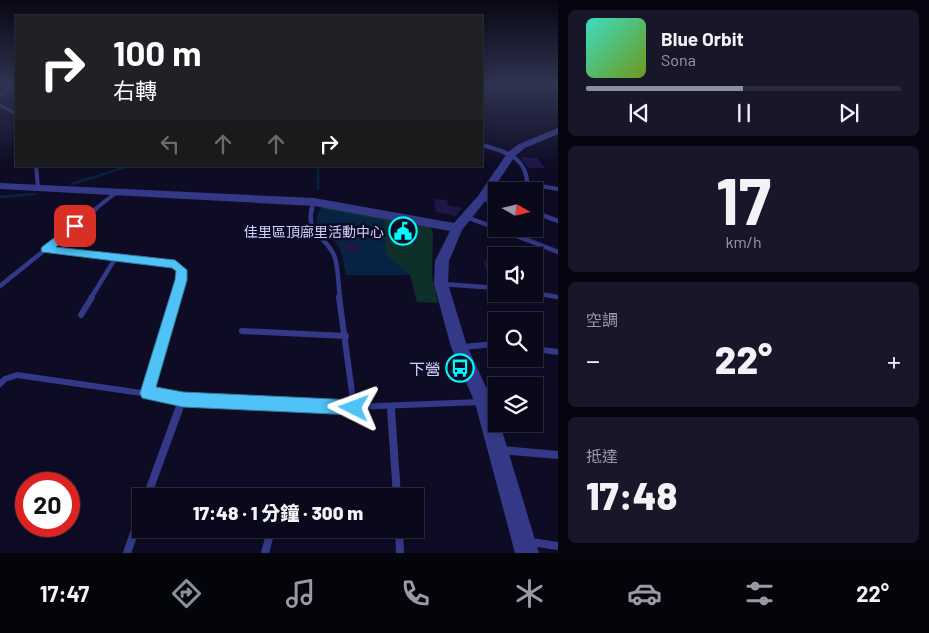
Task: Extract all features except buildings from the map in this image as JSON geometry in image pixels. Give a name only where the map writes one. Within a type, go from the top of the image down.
[{"type":"street","points":[[498,182],[511,154],[522,146],[558,131]]},
{"type":"street","points":[[0,186],[314,202],[461,222]]},
{"type":"street","points":[[488,202],[461,222],[442,260],[441,284],[459,347],[484,402],[525,547]]},
{"type":"lane","points":[[483,146],[511,154],[518,160],[525,171],[528,182]]},
{"type":"lane","points":[[36,167],[38,188]]},
{"type":"lane","points":[[543,186],[558,188]]},
{"type":"lane","points":[[0,286],[119,191]]},
{"type":"lane","points":[[314,202],[309,214],[311,227],[315,234],[328,245],[334,256],[354,408]]},
{"type":"lane","points":[[543,215],[558,221]]},
{"type":"lane","points":[[461,222],[488,226]]},
{"type":"lane","points":[[525,238],[558,252]]},
{"type":"lane","points":[[46,249],[175,264],[181,270],[181,280],[147,393]]},
{"type":"lane","points":[[81,315],[116,257]]},
{"type":"lane","points":[[441,284],[488,287]]},
{"type":"lane","points":[[543,294],[558,297]]},
{"type":"lane","points":[[242,331],[346,336]]},
{"type":"lane","points":[[459,347],[488,345]]},
{"type":"lane","points":[[543,350],[558,352]]},
{"type":"lane","points":[[0,384],[5,379],[17,375],[183,399],[354,408],[484,402]]},
{"type":"lane","points":[[150,488],[183,399]]},
{"type":"lane","points":[[391,406],[396,488]]},
{"type":"lane","points":[[498,450],[558,455]]},
{"type":"lane","points":[[127,553],[132,538]]},
{"type":"lane","points":[[265,553],[269,538]]},
{"type":"lane","points":[[399,538],[400,553]]},
{"type":"lane","points":[[525,547],[558,546]]},
{"type":"green space","points":[[322,207],[427,224],[433,232],[432,275],[438,303],[417,302],[410,275],[346,275],[339,247],[318,226],[318,215]]},
{"type":"water","points":[[320,210],[384,221],[386,254],[410,275],[346,275],[339,247],[318,226],[317,216]]},
{"type":"waterway","points":[[72,184],[126,167]]},
{"type":"waterway","points":[[318,167],[318,189]]},
{"type":"waterway","points":[[0,197],[35,194]]},
{"type":"place","name":"佳里區頂廍里活動中心","points":[[403,231]]},
{"type":"place","name":"下營","points":[[460,368]]},
{"type":"route","points":[[75,226],[46,249],[175,264],[181,270],[181,280],[147,393],[183,399],[354,408]]}]
